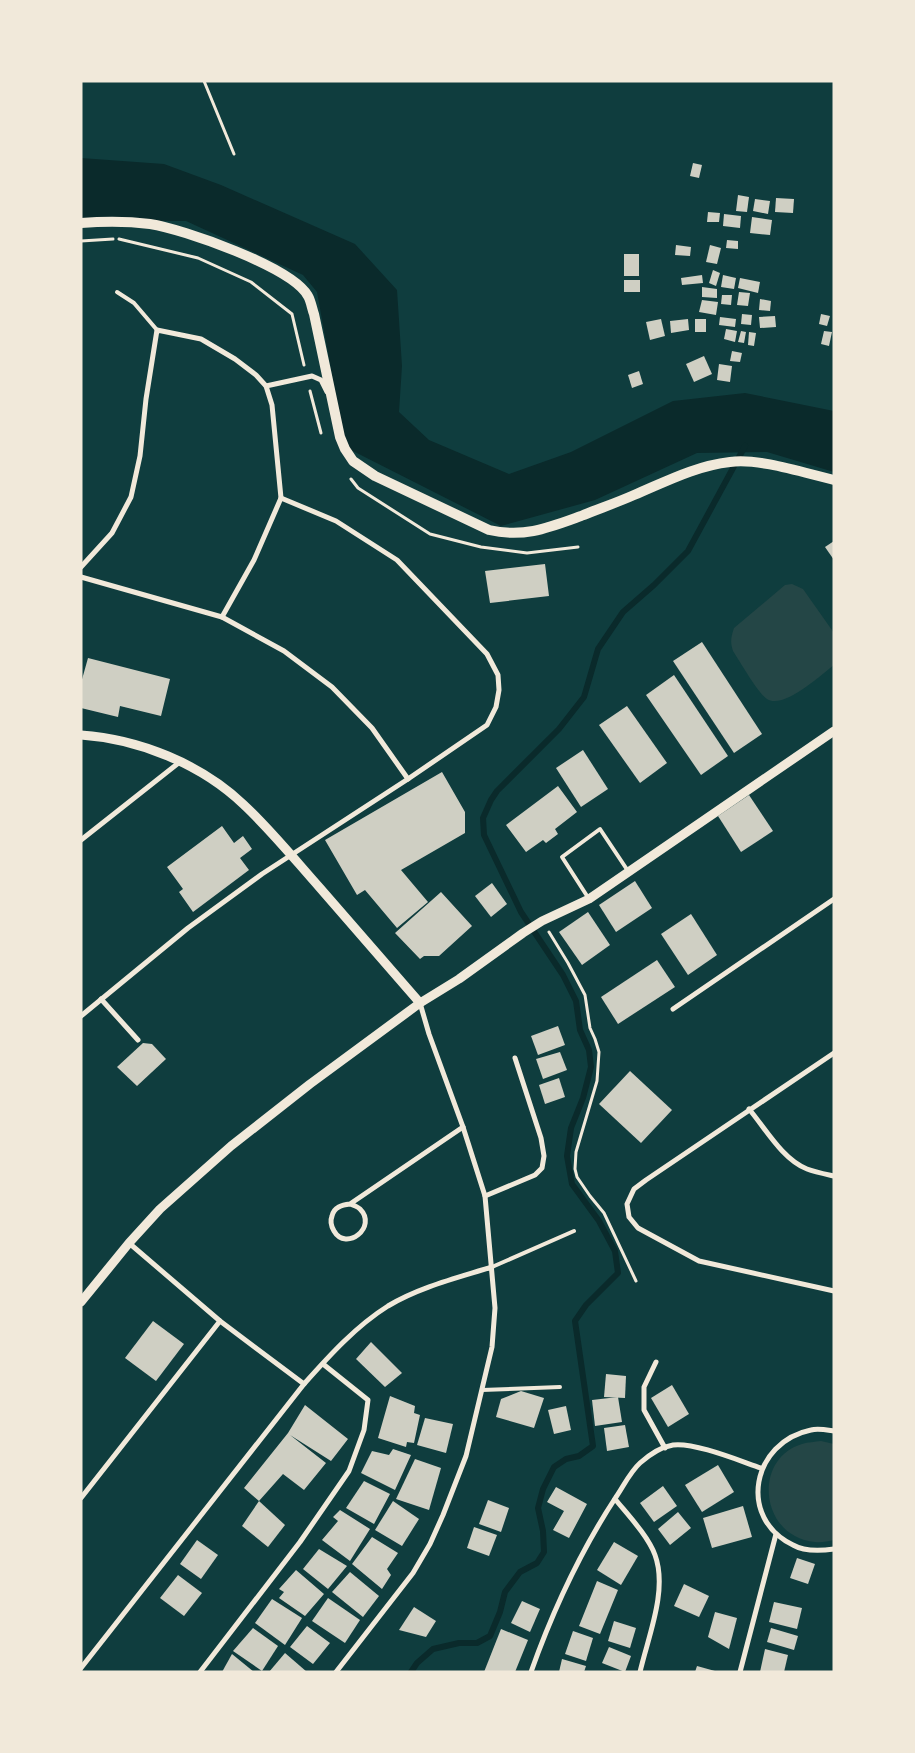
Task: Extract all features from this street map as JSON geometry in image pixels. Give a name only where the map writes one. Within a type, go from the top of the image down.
[{"type":"main road","points":[[81,223],[113,220],[151,224],[179,231],[242,255],[269,267],[293,281],[308,295],[314,314],[340,437],[353,461],[375,476],[489,530],[507,534],[528,533],[554,526],[682,474],[732,461],[792,470],[834,480]]},
{"type":"street","points":[[81,567],[112,532],[131,497],[140,456],[146,399],[157,330],[201,339],[235,359],[256,375],[266,386],[272,405],[281,498],[254,560],[222,617]]},
{"type":"street","points":[[266,386],[312,376],[321,380],[331,400]]},
{"type":"street","points":[[81,1016],[188,928],[291,855],[487,725],[496,707],[499,690],[498,674],[487,654],[397,560],[336,521],[281,498]]},
{"type":"street","points":[[81,577],[222,617],[284,651],[332,687],[372,728],[408,779]]},
{"type":"street","points":[[81,1302],[129,1243],[160,1209],[231,1146],[310,1084],[420,1003],[458,979],[523,933],[540,922],[589,899],[834,731]]},
{"type":"street","points":[[81,735],[140,746],[181,761],[212,780],[243,803],[291,855],[420,1003],[485,1196],[492,1267],[494,1318],[492,1347],[466,1456],[430,1544],[413,1573],[336,1672]]},
{"type":"street","points":[[81,840],[181,761]]},
{"type":"street","points":[[673,1009],[834,899]]},
{"type":"street","points":[[101,999],[138,1040]]},
{"type":"street","points":[[834,1053],[634,1189],[627,1204],[629,1217],[638,1228],[699,1261],[834,1292]]},
{"type":"street","points":[[485,1196],[535,1175],[542,1168],[544,1156],[541,1138],[515,1058]]},
{"type":"street","points":[[749,1109],[793,1162],[807,1169],[834,1176]]},
{"type":"street","points":[[350,1204],[360,1208],[366,1218],[364,1229],[357,1237],[346,1239],[336,1234],[330,1225],[332,1214],[339,1206],[350,1204],[463,1127]]},
{"type":"street","points":[[129,1243],[220,1321],[304,1384]]},
{"type":"street","points":[[81,1668],[304,1384],[322,1364],[359,1328],[389,1306],[430,1287],[492,1267]]},
{"type":"street","points":[[81,1498],[220,1321]]},
{"type":"street","points":[[656,1362],[644,1387],[644,1410],[664,1448]]},
{"type":"street","points":[[200,1672],[300,1542],[349,1471],[364,1430],[368,1400],[322,1364]]},
{"type":"street","points":[[834,1431],[813,1429],[791,1436],[773,1449],[762,1468],[758,1486],[759,1504],[765,1520],[776,1534],[793,1546],[814,1551],[834,1549]]},
{"type":"street","points":[[531,1672],[545,1632],[591,1535],[639,1464],[654,1452],[674,1445],[691,1446],[762,1468]]},
{"type":"street","points":[[615,1499],[640,1531],[654,1554],[660,1574],[659,1596],[640,1672]]},
{"type":"street","points":[[740,1672],[776,1534]]},
{"type":"lane","points":[[117,292],[134,303],[157,330]]},
{"type":"lane","points":[[589,899],[562,857],[600,829],[628,872]]},
{"type":"lane","points":[[492,1267],[574,1230]]},
{"type":"lane","points":[[482,1390],[560,1387]]},
{"type":"path","points":[[204,81],[234,154]]},
{"type":"path","points":[[540,922],[568,963],[584,995],[590,1028],[599,1052],[597,1081],[576,1152],[575,1170],[577,1177],[604,1213],[636,1281]]},
{"type":"shaded area","points":[[81,158],[164,164],[221,185],[355,244],[397,290],[402,366],[399,412],[429,440],[509,474],[571,452],[673,401],[745,393],[834,411],[834,472],[767,452],[697,453],[595,500],[501,526],[345,447],[317,292],[303,275],[186,221],[81,221]]},
{"type":"shaded area","points":[[792,584],[803,589],[834,633],[834,665],[792,696],[774,701],[767,699],[749,677],[733,651],[731,645],[732,637],[734,628],[785,585]]},
{"type":"shaded area","points":[[821,1441],[834,1444],[834,1540],[817,1542],[797,1537],[783,1527],[774,1513],[769,1497],[770,1480],[775,1465],[786,1452],[802,1444]]},
{"type":"building","points":[[693,163],[702,165],[699,178],[690,176]]},
{"type":"building","points":[[738,195],[749,197],[747,212],[736,211]]},
{"type":"building","points":[[776,198],[794,199],[793,213],[775,212]]},
{"type":"building","points":[[755,199],[770,201],[768,214],[753,211]]},
{"type":"building","points":[[708,212],[720,213],[719,222],[707,222]]},
{"type":"building","points":[[724,214],[741,216],[740,228],[723,226]]},
{"type":"building","points":[[752,217],[772,220],[770,235],[750,233]]},
{"type":"building","points":[[727,240],[738,241],[738,249],[726,248]]},
{"type":"building","points":[[676,245],[691,247],[690,256],[675,255]]},
{"type":"building","points":[[710,245],[721,248],[717,264],[706,262]]},
{"type":"building","points":[[624,254],[639,254],[639,276],[624,276]]},
{"type":"building","points":[[713,270],[720,273],[716,286],[709,283]]},
{"type":"building","points":[[702,275],[703,283],[682,285],[681,278]]},
{"type":"building","points":[[723,275],[736,278],[734,289],[721,287]]},
{"type":"building","points":[[740,278],[760,282],[758,293],[738,288]]},
{"type":"building","points":[[624,280],[640,280],[640,292],[624,292]]},
{"type":"building","points":[[702,287],[717,289],[717,298],[702,297]]},
{"type":"building","points":[[739,292],[750,293],[748,306],[737,305]]},
{"type":"building","points":[[722,295],[732,295],[731,305],[721,304]]},
{"type":"building","points":[[760,299],[771,301],[770,311],[759,310]]},
{"type":"building","points":[[702,300],[718,302],[716,315],[699,312]]},
{"type":"building","points":[[742,314],[752,315],[751,325],[741,324]]},
{"type":"building","points":[[821,314],[830,316],[827,326],[819,324]]},
{"type":"building","points":[[775,316],[776,327],[760,328],[759,317]]},
{"type":"building","points":[[720,317],[736,319],[735,327],[719,325]]},
{"type":"building","points":[[661,319],[665,336],[650,340],[646,322]]},
{"type":"building","points":[[688,319],[689,330],[671,333],[670,321]]},
{"type":"building","points":[[695,319],[706,319],[706,332],[695,332]]},
{"type":"building","points":[[726,329],[737,331],[735,342],[724,339]]},
{"type":"building","points":[[741,331],[746,332],[744,343],[738,342]]},
{"type":"building","points":[[824,331],[832,332],[829,346],[821,344]]},
{"type":"building","points":[[749,332],[756,333],[754,346],[748,345]]},
{"type":"building","points":[[732,351],[742,353],[740,362],[730,361]]},
{"type":"building","points":[[704,356],[712,374],[694,382],[686,364]]},
{"type":"building","points":[[719,364],[732,366],[730,382],[717,380]]},
{"type":"building","points":[[639,371],[643,384],[632,388],[628,375]]},
{"type":"building","points":[[834,541],[834,560],[825,547]]},
{"type":"building","points":[[545,564],[549,596],[490,603],[485,571]]},
{"type":"building","points":[[702,642],[762,734],[734,753],[673,661]]},
{"type":"building","points":[[88,658],[170,679],[161,716],[120,706],[118,717],[81,708],[81,683]]},
{"type":"building","points":[[674,675],[728,756],[701,775],[646,695]]},
{"type":"building","points":[[627,706],[667,763],[640,783],[599,725]]},
{"type":"building","points":[[583,750],[608,789],[581,807],[556,768]]},
{"type":"building","points":[[442,772],[465,812],[465,833],[401,870],[428,902],[397,928],[365,890],[357,895],[325,840]]},
{"type":"building","points":[[558,786],[577,812],[555,829],[558,834],[546,843],[543,840],[526,852],[506,825]]},
{"type":"building","points":[[749,795],[773,831],[741,852],[718,816]]},
{"type":"building","points":[[222,826],[234,843],[243,836],[252,849],[240,858],[249,870],[193,912],[179,892],[183,889],[167,867]]},
{"type":"building","points":[[635,881],[652,908],[616,932],[599,905]]},
{"type":"building","points":[[492,883],[507,904],[491,917],[475,896]]},
{"type":"building","points":[[441,892],[472,926],[439,956],[424,956],[420,959],[395,933]]},
{"type":"building","points":[[588,912],[610,945],[582,965],[559,932]]},
{"type":"building","points":[[691,914],[717,955],[688,975],[661,934]]},
{"type":"building","points":[[657,960],[675,987],[618,1024],[601,997]]},
{"type":"building","points":[[558,1026],[565,1045],[538,1055],[531,1036]]},
{"type":"building","points":[[143,1043],[152,1044],[166,1059],[137,1086],[117,1067]]},
{"type":"building","points":[[560,1052],[567,1070],[543,1079],[536,1059]]},
{"type":"building","points":[[630,1071],[672,1110],[641,1143],[599,1104]]},
{"type":"building","points":[[559,1078],[565,1097],[545,1104],[539,1085]]},
{"type":"building","points":[[153,1321],[184,1344],[156,1381],[125,1358]]},
{"type":"building","points":[[371,1342],[402,1373],[385,1387],[356,1359]]},
{"type":"building","points":[[606,1374],[626,1376],[625,1398],[604,1397]]},
{"type":"building","points":[[672,1385],[689,1414],[668,1427],[651,1398]]},
{"type":"building","points":[[521,1391],[544,1398],[534,1428],[496,1417],[501,1399]]},
{"type":"building","points":[[390,1396],[415,1406],[414,1413],[420,1415],[414,1443],[407,1442],[406,1447],[378,1438]]},
{"type":"building","points":[[618,1397],[622,1422],[595,1426],[592,1400]]},
{"type":"building","points":[[305,1405],[348,1439],[331,1461],[290,1435],[326,1463],[304,1490],[283,1474],[259,1501],[244,1488],[288,1433]]},
{"type":"building","points":[[566,1406],[571,1430],[554,1434],[548,1410]]},
{"type":"building","points":[[425,1418],[453,1424],[446,1453],[417,1445]]},
{"type":"building","points":[[625,1425],[629,1447],[607,1451],[604,1428]]},
{"type":"building","points":[[393,1449],[411,1455],[395,1490],[361,1473],[372,1451],[389,1455]]},
{"type":"building","points":[[415,1459],[441,1468],[429,1510],[396,1499]]},
{"type":"building","points":[[718,1465],[734,1492],[702,1512],[685,1485]]},
{"type":"building","points":[[364,1481],[390,1494],[374,1524],[346,1508]]},
{"type":"building","points":[[663,1486],[677,1506],[654,1522],[640,1503]]},
{"type":"building","points":[[556,1487],[587,1504],[569,1538],[553,1530],[564,1511],[547,1502]]},
{"type":"building","points":[[488,1500],[509,1508],[501,1532],[479,1524]]},
{"type":"building","points":[[259,1501],[285,1525],[268,1547],[242,1526]]},
{"type":"building","points":[[393,1501],[419,1519],[402,1546],[375,1530]]},
{"type":"building","points":[[743,1506],[752,1537],[712,1548],[703,1518]]},
{"type":"building","points":[[340,1510],[370,1529],[350,1561],[322,1540],[338,1521],[333,1517]]},
{"type":"building","points":[[678,1512],[691,1528],[670,1545],[658,1529]]},
{"type":"building","points":[[474,1527],[497,1535],[489,1556],[467,1548]]},
{"type":"building","points":[[372,1537],[398,1553],[387,1569],[391,1575],[382,1589],[352,1564]]},
{"type":"building","points":[[197,1540],[218,1555],[201,1579],[180,1564]]},
{"type":"building","points":[[614,1542],[638,1556],[621,1585],[597,1570]]},
{"type":"building","points":[[319,1549],[347,1566],[328,1589],[303,1569]]},
{"type":"building","points":[[797,1558],[815,1564],[808,1584],[790,1578]]},
{"type":"building","points":[[296,1570],[324,1594],[305,1616],[279,1598],[284,1592],[279,1589]]},
{"type":"building","points":[[350,1572],[379,1596],[363,1617],[332,1592]]},
{"type":"building","points":[[178,1575],[202,1593],[184,1616],[160,1598]]},
{"type":"building","points":[[597,1581],[618,1590],[600,1634],[579,1626]]},
{"type":"building","points":[[684,1584],[709,1596],[699,1617],[674,1606]]},
{"type":"building","points":[[328,1598],[360,1620],[345,1643],[312,1621]]},
{"type":"building","points":[[272,1599],[302,1618],[285,1645],[255,1623]]},
{"type":"building","points":[[522,1601],[540,1609],[530,1632],[511,1623]]},
{"type":"building","points":[[774,1602],[802,1608],[797,1629],[769,1622]]},
{"type":"building","points":[[414,1607],[436,1621],[426,1637],[399,1630]]},
{"type":"building","points":[[715,1612],[737,1618],[729,1649],[708,1637]]},
{"type":"building","points":[[614,1621],[636,1628],[630,1648],[608,1641]]},
{"type":"building","points":[[307,1626],[330,1643],[313,1664],[290,1647]]},
{"type":"building","points":[[253,1628],[278,1646],[262,1671],[233,1651]]},
{"type":"building","points":[[771,1628],[798,1636],[794,1650],[767,1642]]},
{"type":"building","points":[[501,1629],[528,1640],[515,1672],[484,1672]]},
{"type":"building","points":[[573,1631],[593,1638],[586,1661],[565,1654]]},
{"type":"building","points":[[609,1647],[631,1656],[625,1672],[602,1663]]},
{"type":"building","points":[[765,1649],[788,1655],[784,1672],[760,1672]]},
{"type":"building","points":[[285,1653],[307,1672],[269,1672]]},
{"type":"building","points":[[232,1654],[254,1672],[222,1672]]},
{"type":"building","points":[[562,1659],[586,1666],[584,1672],[559,1672]]},
{"type":"building","points":[[697,1666],[715,1671],[715,1672],[695,1672]]},
{"type":"waterway","points":[[411,1672],[417,1663],[433,1649],[459,1643],[477,1643],[490,1636],[500,1612],[505,1592],[520,1572],[537,1563],[544,1552],[543,1531],[538,1508],[543,1489],[554,1467],[566,1459],[579,1456],[593,1446],[575,1321],[586,1305],[618,1273],[615,1251],[599,1221],[572,1184],[567,1156],[571,1128],[583,1098],[591,1067],[589,1050],[580,1030],[576,1001],[563,975],[521,912],[484,835],[483,818],[497,791],[559,729],[584,697],[598,649],[623,612],[654,585],[688,551],[745,446]]}]
